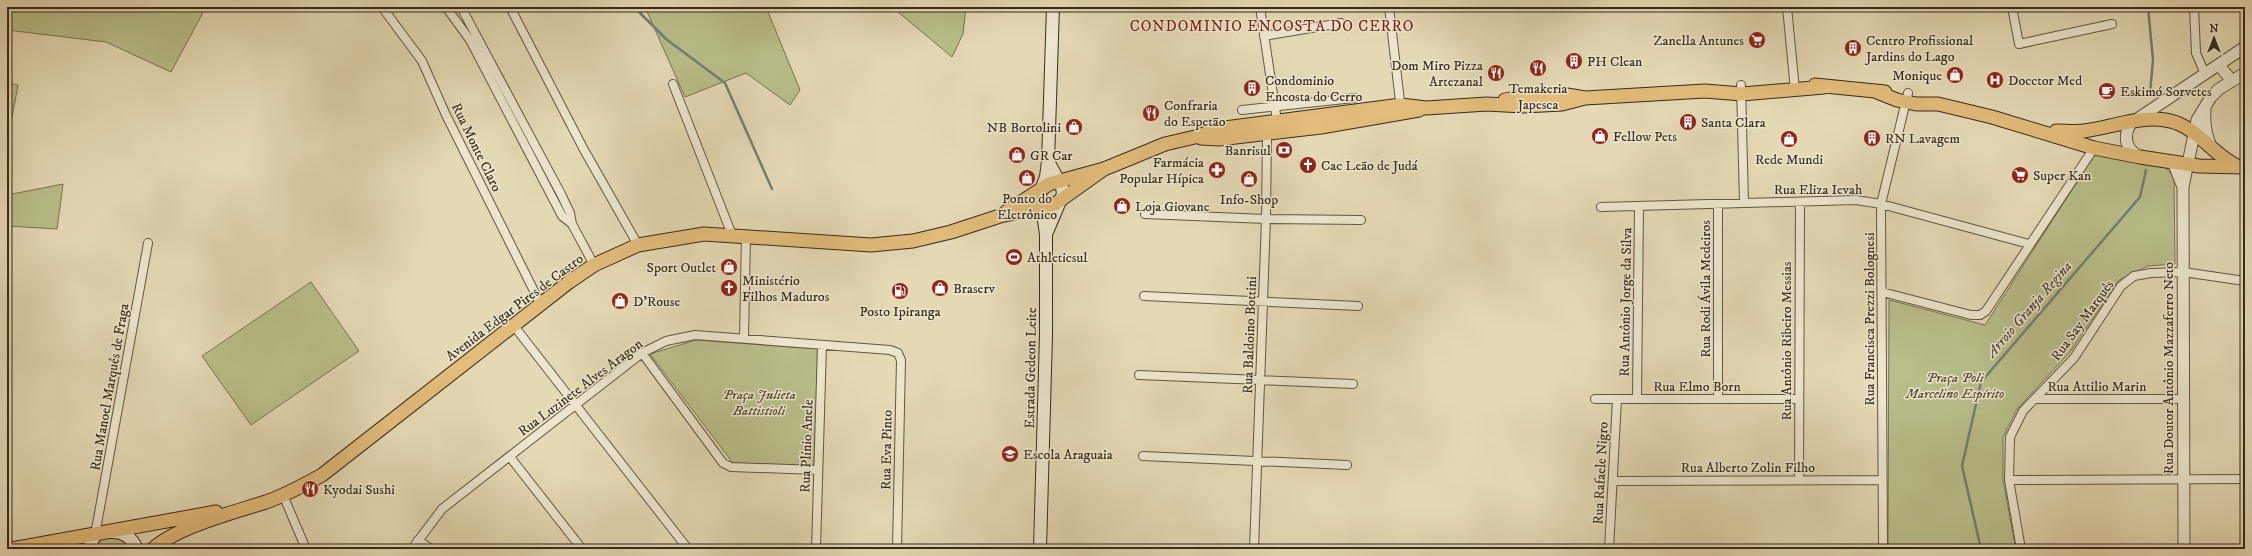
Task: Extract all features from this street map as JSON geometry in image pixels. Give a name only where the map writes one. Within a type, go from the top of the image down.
[{"type":"main road","name":"Estrada Gedeon Leite","points":[[1040,549],[1046,336],[1046,235],[1043,207],[1040,200],[1041,188],[1048,161],[1053,7]]},
{"type":"main road","name":"Avenida Edgar Pires de Castro","points":[[1000,216],[1041,188],[1059,180],[1104,169],[1164,144],[1195,137],[1219,139],[1270,125],[1320,127],[1401,110],[1522,101],[1562,104],[1585,98],[1795,86],[1877,92],[1907,97],[2045,132],[2094,148],[2194,165],[2242,167]]},
{"type":"main road","name":"Avenida Edgar Pires de Castro","points":[[2045,132],[2083,131],[2133,120],[2154,118],[2177,123],[2194,133],[2224,160],[2242,167]]},
{"type":"main road","points":[[1048,161],[1062,187],[1062,201]]},
{"type":"main road","name":"Avenida Edgar Pires de Castro","points":[[154,549],[161,542],[196,526],[283,495],[322,476],[569,282],[594,265],[638,245],[704,234],[746,235],[817,242],[871,245],[920,239],[951,232],[1000,216],[1043,207],[1062,201],[1104,169]]},
{"type":"main road","name":"Estrada Gedeon Leite","points":[[1046,235],[1053,216],[1062,201]]},
{"type":"main road","name":"Avenida Edgar Pires de Castro","points":[[12,549],[248,507]]},
{"type":"main road","points":[[88,549],[101,533],[122,533],[134,543],[136,549]]},
{"type":"street","name":"Rua Monte Claro","points":[[382,7],[422,61],[446,115],[541,305]]},
{"type":"street","points":[[446,7],[470,40],[562,216],[572,224]]},
{"type":"street","points":[[461,7],[515,104],[561,194],[570,213],[572,224],[594,265]]},
{"type":"street","points":[[510,7],[583,148],[638,245]]},
{"type":"street","name":"Rua Baldoino Bottini","points":[[1254,549],[1270,125],[1275,106],[1260,7]]},
{"type":"street","points":[[1389,7],[1401,110]]},
{"type":"street","points":[[1787,7],[1795,86]]},
{"type":"street","points":[[2012,7],[2019,44],[2112,24]]},
{"type":"street","points":[[2194,7],[2196,53],[2205,74]]},
{"type":"street","points":[[1264,36],[1341,23]]},
{"type":"street","points":[[2140,157],[2129,149],[2126,144],[2126,130],[2133,120],[2219,65],[2245,46]]},
{"type":"street","points":[[2219,65],[2232,81]]},
{"type":"street","name":"Rua Doutor Antônio Mazzaferro Neto","points":[[2183,187],[2194,165],[2194,133],[2197,120],[2205,106],[2219,89],[2245,73]]},
{"type":"street","points":[[672,84],[732,235]]},
{"type":"street","points":[[1742,89],[1744,203]]},
{"type":"street","name":"Rua Francisca Prezzi Bolognesi","points":[[1883,549],[1881,204],[1907,97]]},
{"type":"street","points":[[1242,110],[1354,98]]},
{"type":"street","points":[[505,109],[515,104]]},
{"type":"street","points":[[2205,106],[2204,122],[2207,138],[2214,151]]},
{"type":"street","points":[[1882,292],[1971,315],[1980,315],[1986,311],[2094,148]]},
{"type":"street","name":"Rua Doutor Antônio Mazzaferro Neto","points":[[2172,162],[2183,187],[2182,479],[2184,549]]},
{"type":"street","name":"Rua Eliza Ievah","points":[[1601,207],[1856,200],[1881,204],[2029,244]]},
{"type":"street","name":"Rua Antônio Ribeiro Messias","points":[[1799,480],[1800,202]]},
{"type":"street","name":"Rua Rodi Ávila Medeiros","points":[[1718,204],[1718,399]]},
{"type":"street","name":"Rua Antônio Jorge da Silva","points":[[1637,399],[1639,206]]},
{"type":"street","points":[[1145,214],[1266,220],[1361,220]]},
{"type":"street","points":[[744,338],[746,235]]},
{"type":"street","name":"Rua Manoel Marquês de Fraga","points":[[101,533],[148,243]]},
{"type":"street","name":"Rua Say Marquês","points":[[2021,549],[2009,480],[2010,437],[2023,411],[2074,358],[2122,286],[2134,276],[2151,273],[2183,272],[2245,281]]},
{"type":"street","points":[[1144,296],[1358,306]]},
{"type":"street","points":[[514,326],[688,549]]},
{"type":"street","name":"Rua Luzinete Alves Aragon","points":[[412,549],[442,509],[642,353],[666,341],[695,335],[890,350],[898,353]]},
{"type":"street","name":"Rua Plínio Anele","points":[[816,549],[822,345]]},
{"type":"street","points":[[642,353],[723,463],[731,467],[818,470]]},
{"type":"street","name":"Rua Eva Pinto","points":[[897,549],[901,360],[898,353]]},
{"type":"street","points":[[1139,375],[1353,384]]},
{"type":"street","name":"Rua Elmo Born","points":[[1595,399],[1799,399]]},
{"type":"street","name":"Rua Rafaele Nigro","points":[[1609,549],[1614,481],[1617,399]]},
{"type":"street","name":"Rua Attilio Marin","points":[[2035,399],[2183,399]]},
{"type":"street","points":[[1143,456],[1347,465]]},
{"type":"street","points":[[510,457],[582,549]]},
{"type":"street","name":"Rua Alberto Zolin Filho","points":[[1614,481],[1882,480]]},
{"type":"street","points":[[2009,480],[2245,480]]},
{"type":"street","points":[[283,495],[306,549]]},
{"type":"street","points":[[418,540],[431,549]]},
{"type":"green space","points":[[7,7],[206,7],[171,72],[106,42],[7,30]]},
{"type":"green space","points":[[645,7],[766,7],[800,90],[790,105],[746,73],[685,97]]},
{"type":"green space","points":[[892,7],[966,7],[963,34],[952,57]]},
{"type":"green space","points":[[7,83],[18,85],[7,145]]},
{"type":"green space","name":"Praça Poli Marcelino Espírito","points":[[2097,151],[2161,163],[2174,177],[2175,264],[2148,266],[2119,280],[2070,352],[2017,409],[2003,437],[2003,480],[2016,549],[1888,549],[1889,300],[1985,325]]},
{"type":"green space","points":[[63,184],[57,229],[7,226],[7,195]]},
{"type":"green space","points":[[311,282],[359,351],[251,425],[202,356]]},
{"type":"green space","name":"Praça Julieta Battistioli","points":[[696,340],[819,349],[814,466],[733,463],[650,354]]},
{"type":"green space","points":[[110,537],[124,541],[130,549],[94,549],[102,539]]},
{"type":"waterway","points":[[634,7],[666,39],[725,83],[772,189]]},
{"type":"waterway","name":"Arroio Granja Regina","points":[[2148,7],[2153,60],[2150,93]]},
{"type":"waterway","name":"Arroio Granja Regina","points":[[1981,549],[1962,466],[1981,382],[2140,197],[2146,170]]},
{"type":"place","name":"Zanella Antunes","points":[[1757,40]]},
{"type":"place","name":"Centro Profissional Jardins do Lago","points":[[1853,48]]},
{"type":"place","name":"PH Clean","points":[[1574,61]]},
{"type":"place","name":"Temakeria Japesca","points":[[1538,68]]},
{"type":"place","name":"Dom Miro Pizza Artezanal","points":[[1496,73]]},
{"type":"place","name":"Monique","points":[[1955,75]]},
{"type":"place","name":"Docctor Med","points":[[1995,80]]},
{"type":"place","name":"Condominio Encosta do Cerro","points":[[1252,88]]},
{"type":"place","name":"Eskimó Sorvetes","points":[[2107,91]]},
{"type":"place","name":"Confraria do Espetão","points":[[1151,113]]},
{"type":"place","name":"Santa Clara","points":[[1688,122]]},
{"type":"place","name":"NB Bortolini","points":[[1074,127]]},
{"type":"place","name":"Fellow Pets","points":[[1600,136]]},
{"type":"place","name":"RN Lavagem","points":[[1872,138]]},
{"type":"place","name":"Rede Mundi","points":[[1789,139]]},
{"type":"place","name":"Banrisul","points":[[1284,150]]},
{"type":"place","name":"GR Car","points":[[1017,155]]},
{"type":"place","name":"Cac Leão de Judá","points":[[1308,165]]},
{"type":"place","name":"Farmácia Popular Hípica","points":[[1217,170]]},
{"type":"place","name":"Super Kan","points":[[2020,175]]},
{"type":"place","name":"Ponto do Eletrônico","points":[[1027,178]]},
{"type":"place","name":"Info-Shop","points":[[1249,179]]},
{"type":"place","name":"Loja Giovane","points":[[1122,206]]},
{"type":"place","name":"Athleticsul","points":[[1014,257]]},
{"type":"place","name":"Sport Outlet","points":[[729,267]]},
{"type":"place","name":"Ministério Filhos Maduros","points":[[729,288]]},
{"type":"place","name":"Braserv","points":[[940,288]]},
{"type":"place","name":"Posto Ipiranga","points":[[900,291]]},
{"type":"place","name":"D'Rouse","points":[[620,301]]},
{"type":"place","name":"Escola Araguaia","points":[[1010,454]]},
{"type":"place","name":"Kyodai Sushi","points":[[310,489]]},
{"type":"district","name":"CONDOMINIO ENCOSTA DO CERRO","points":[[1272,26]]}]
